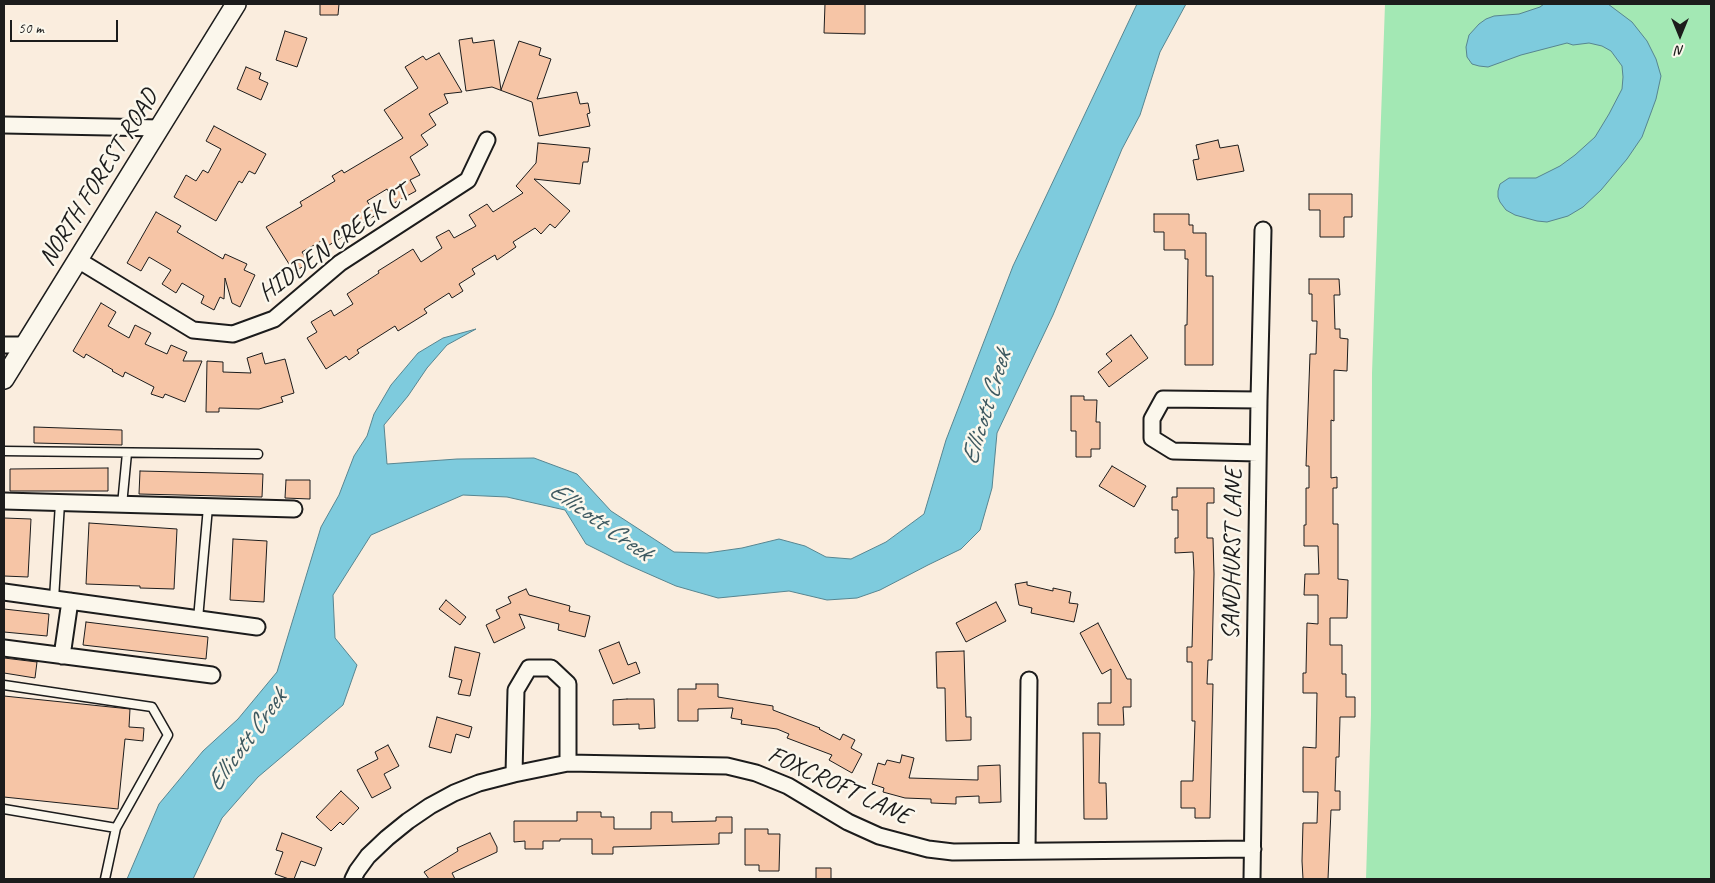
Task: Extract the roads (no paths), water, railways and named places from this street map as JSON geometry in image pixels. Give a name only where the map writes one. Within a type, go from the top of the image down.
[{"type":"street","name":"NORTH FOREST ROAD","points":[[4,379],[236,4]]},
{"type":"street","points":[[4,125],[160,128]]},
{"type":"street","name":"HIDDEN CREEK CT","points":[[78,260],[193,330],[233,334],[274,319],[340,263],[468,180],[487,140]]},
{"type":"street","name":"SANDHURST LANE","points":[[1252,879],[1263,230]]},
{"type":"street","points":[[4,345],[25,345]]},
{"type":"street","points":[[1258,453],[1173,451],[1152,438],[1152,419],[1162,400],[1259,400]]},
{"type":"street","points":[[4,502],[294,509]]},
{"type":"street","points":[[4,592],[257,627]]},
{"type":"street","points":[[62,656],[70,601]]},
{"type":"street","points":[[4,648],[212,675]]},
{"type":"street","points":[[514,774],[516,690],[529,668],[551,668],[568,684],[568,763]]},
{"type":"street","points":[[1027,850],[1029,680]]},
{"type":"street","name":"FOXCROFT LANE","points":[[353,879],[368,856],[387,838],[430,806],[454,793],[479,783],[568,763],[727,766],[756,772],[788,786],[848,822],[879,836],[911,846],[953,852],[1253,849]]},
{"type":"lane","points":[[4,451],[258,454]]},
{"type":"lane","points":[[122,504],[127,453]]},
{"type":"lane","points":[[54,599],[60,503]]},
{"type":"lane","points":[[198,619],[208,507]]},
{"type":"lane","points":[[4,685],[152,707],[168,735],[116,828],[105,879]]},
{"type":"lane","points":[[4,809],[116,828]]},
{"type":"water","name":"Ellicott Creek","points":[[1137,4],[1186,4],[1160,52],[1140,115],[1122,149],[1053,315],[997,433],[992,488],[980,530],[961,549],[880,590],[857,598],[827,600],[789,591],[718,598],[676,586],[586,544],[565,510],[507,497],[463,495],[371,535],[333,595],[335,638],[357,665],[343,705],[258,777],[222,818],[193,879],[127,879],[159,804],[203,751],[238,719],[277,672],[321,527],[339,495],[354,456],[367,436],[374,414],[391,385],[418,353],[443,338],[476,329],[447,345],[384,425],[387,464],[457,459],[534,458],[577,474],[611,511],[674,552],[707,553],[742,548],[779,539],[805,546],[826,557],[851,559],[886,542],[924,514],[946,440],[1013,266]]},
{"type":"water","points":[[1544,4],[1608,4],[1632,22],[1647,41],[1656,59],[1661,76],[1656,99],[1642,137],[1627,159],[1601,190],[1583,207],[1568,216],[1547,222],[1515,215],[1506,210],[1498,197],[1500,184],[1509,178],[1536,178],[1560,166],[1595,137],[1622,89],[1622,66],[1611,51],[1602,46],[1589,43],[1573,45],[1567,43],[1521,55],[1488,67],[1472,64],[1467,57],[1466,47],[1469,35],[1486,19],[1494,16],[1519,14]]}]
